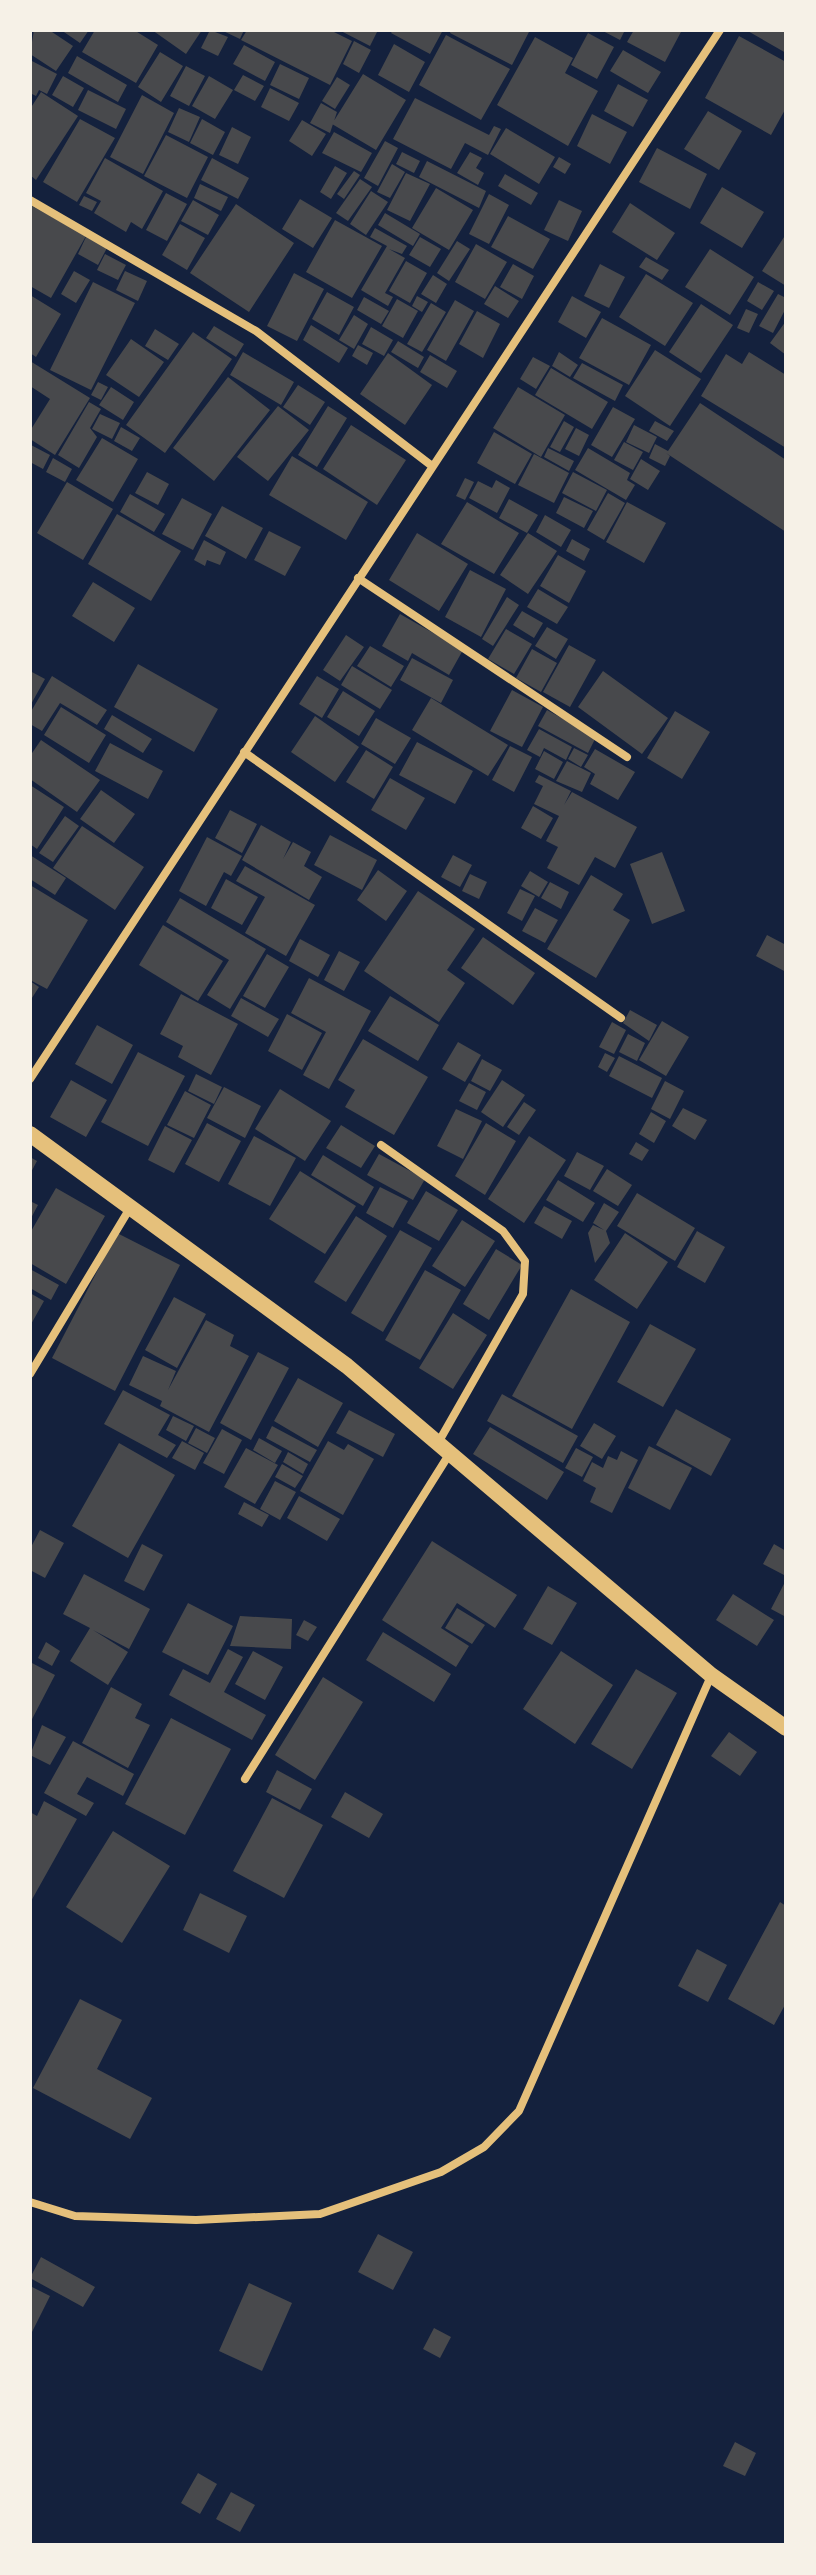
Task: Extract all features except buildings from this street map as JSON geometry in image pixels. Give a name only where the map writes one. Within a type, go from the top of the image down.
[{"type":"main road","points":[[30,1134],[347,1366],[711,1675],[786,1728]]},
{"type":"street","points":[[30,1079],[720,30]]},
{"type":"street","points":[[30,200],[256,331],[432,466]]},
{"type":"street","points":[[358,578],[627,757]]},
{"type":"street","points":[[244,752],[621,1018]]},
{"type":"street","points":[[245,1779],[444,1448],[523,1294],[525,1261],[503,1231],[381,1145]]},
{"type":"street","points":[[30,1374],[130,1207]]},
{"type":"street","points":[[30,2202],[75,2216],[196,2220],[320,2214],[441,2172],[484,2147],[519,2111],[711,1675]]}]
